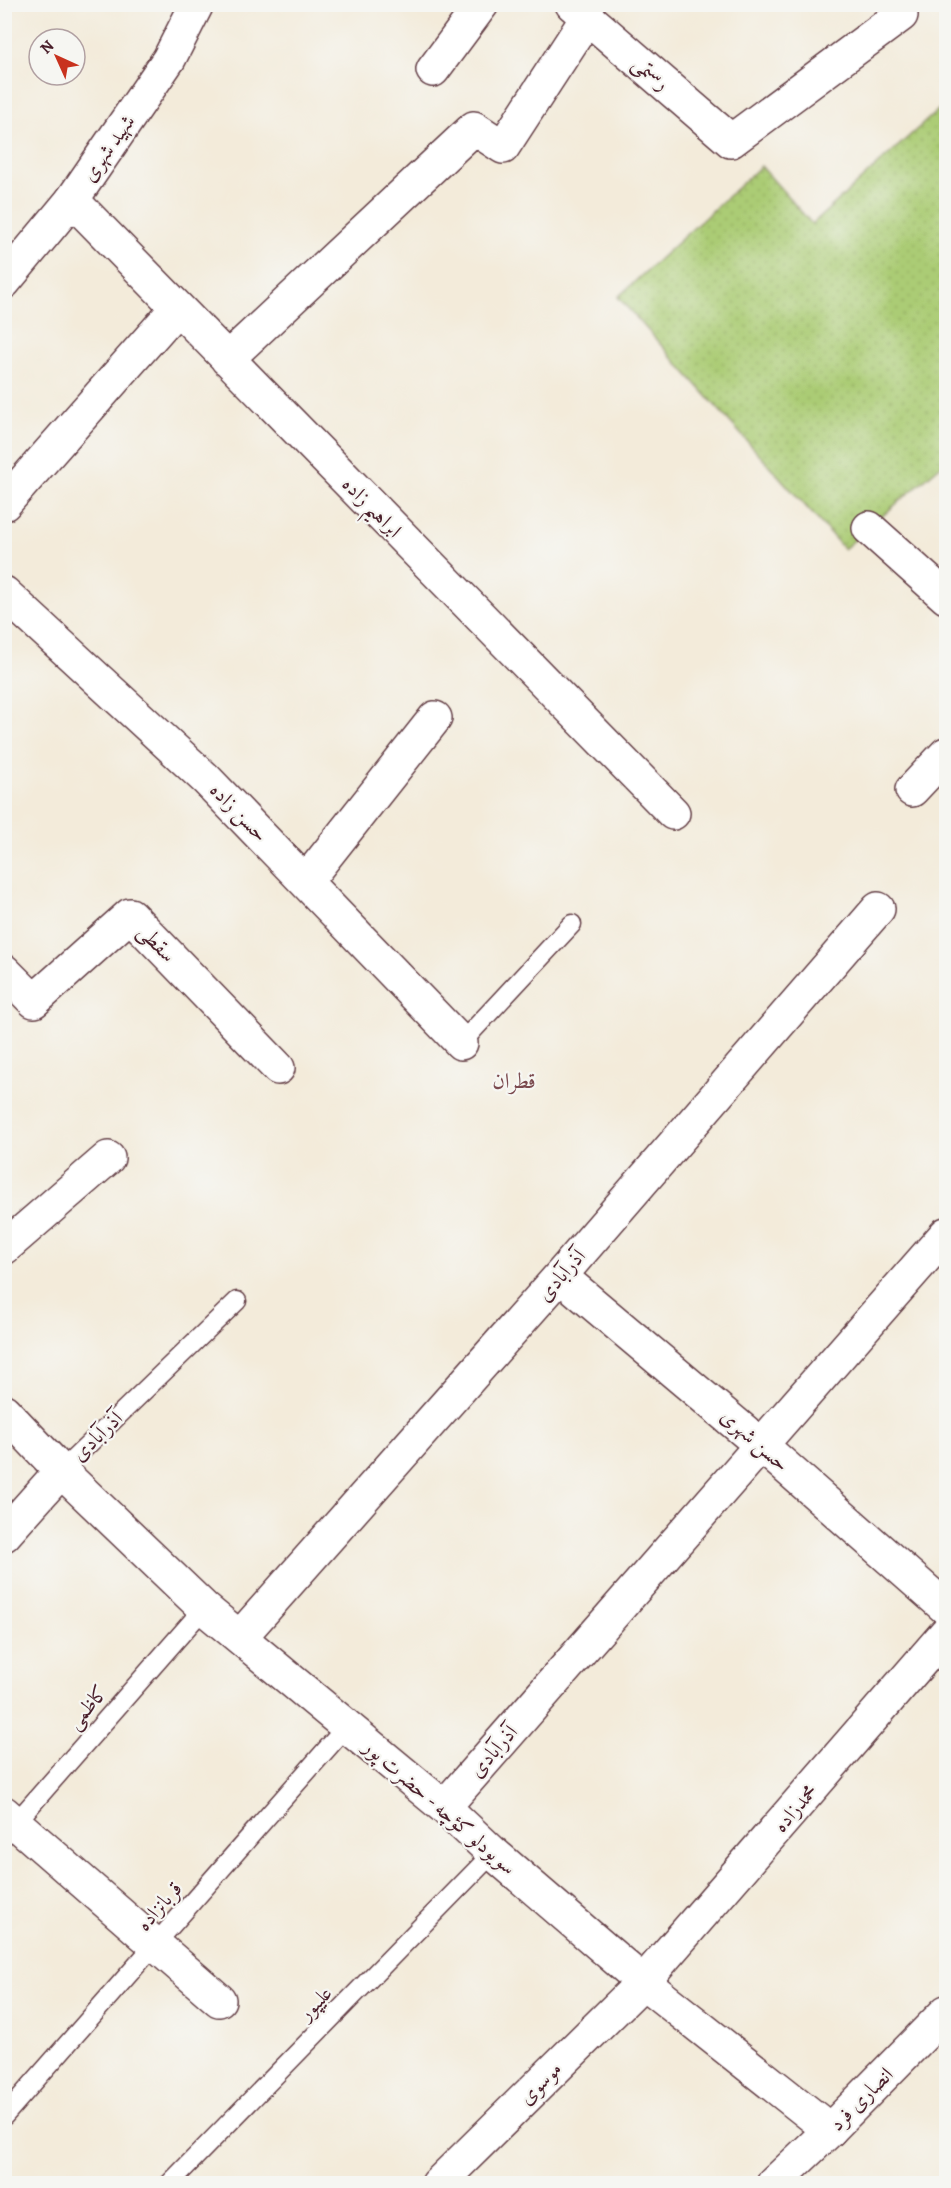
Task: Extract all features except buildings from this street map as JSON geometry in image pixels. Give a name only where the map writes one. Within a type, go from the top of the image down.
[{"type":"street","name":"شهید شهری","points":[[4,282],[72,200],[169,59],[197,4]]},
{"type":"street","points":[[433,70],[482,4]]},
{"type":"street","points":[[227,358],[474,128],[503,147],[579,11]]},
{"type":"street","name":"رستمی","points":[[579,11],[731,141],[901,15]]},
{"type":"street","name":"ابراهیم زاده","points":[[72,200],[673,813]]},
{"type":"street","points":[[4,504],[177,308]]},
{"type":"street","points":[[868,528],[942,585]]},
{"type":"street","name":"حسن زاده","points":[[4,593],[206,779],[461,1043]]},
{"type":"street","points":[[306,881],[435,718]]},
{"type":"street","points":[[912,790],[946,754]]},
{"type":"street","name":"آذرآبادی","points":[[240,1637],[560,1276],[878,909]]},
{"type":"street","name":"سقطی","points":[[4,971],[34,1001],[130,915],[278,1068]]},
{"type":"street","points":[[4,1248],[108,1158]]},
{"type":"street","name":"آذرآبادی","points":[[444,1807],[946,1234]]},
{"type":"street","name":"حسن شهری","points":[[560,1276],[762,1446],[946,1608]]},
{"type":"street","name":"سویودلو کؤچه - حضرت پور","points":[[4,1411],[61,1471],[204,1608],[444,1807],[493,1853],[642,1982],[830,2130]]},
{"type":"street","points":[[4,1535],[61,1471]]},
{"type":"street","name":"محمدزاده","points":[[642,1982],[946,1633]]},
{"type":"street","points":[[8,1824],[155,1944],[219,2000]]},
{"type":"street","name":"موسوی","points":[[438,2184],[642,1982]]},
{"type":"street","name":"انصاری فرد","points":[[773,2184],[830,2130],[946,2012]]},
{"type":"lane","points":[[461,1043],[572,924]]},
{"type":"lane","name":"آذرآبادی","points":[[61,1471],[237,1301]]},
{"type":"lane","name":"کاظمی","points":[[8,1824],[204,1608]]},
{"type":"lane","name":"قربانزاده","points":[[4,2116],[347,1726]]},
{"type":"lane","name":"علیپور","points":[[169,2184],[493,1853]]},
{"type":"green space","points":[[946,103],[946,461],[844,549],[618,297],[761,166],[812,224]]},
{"type":"district","name":"قطران","points":[[514,1080]]}]
